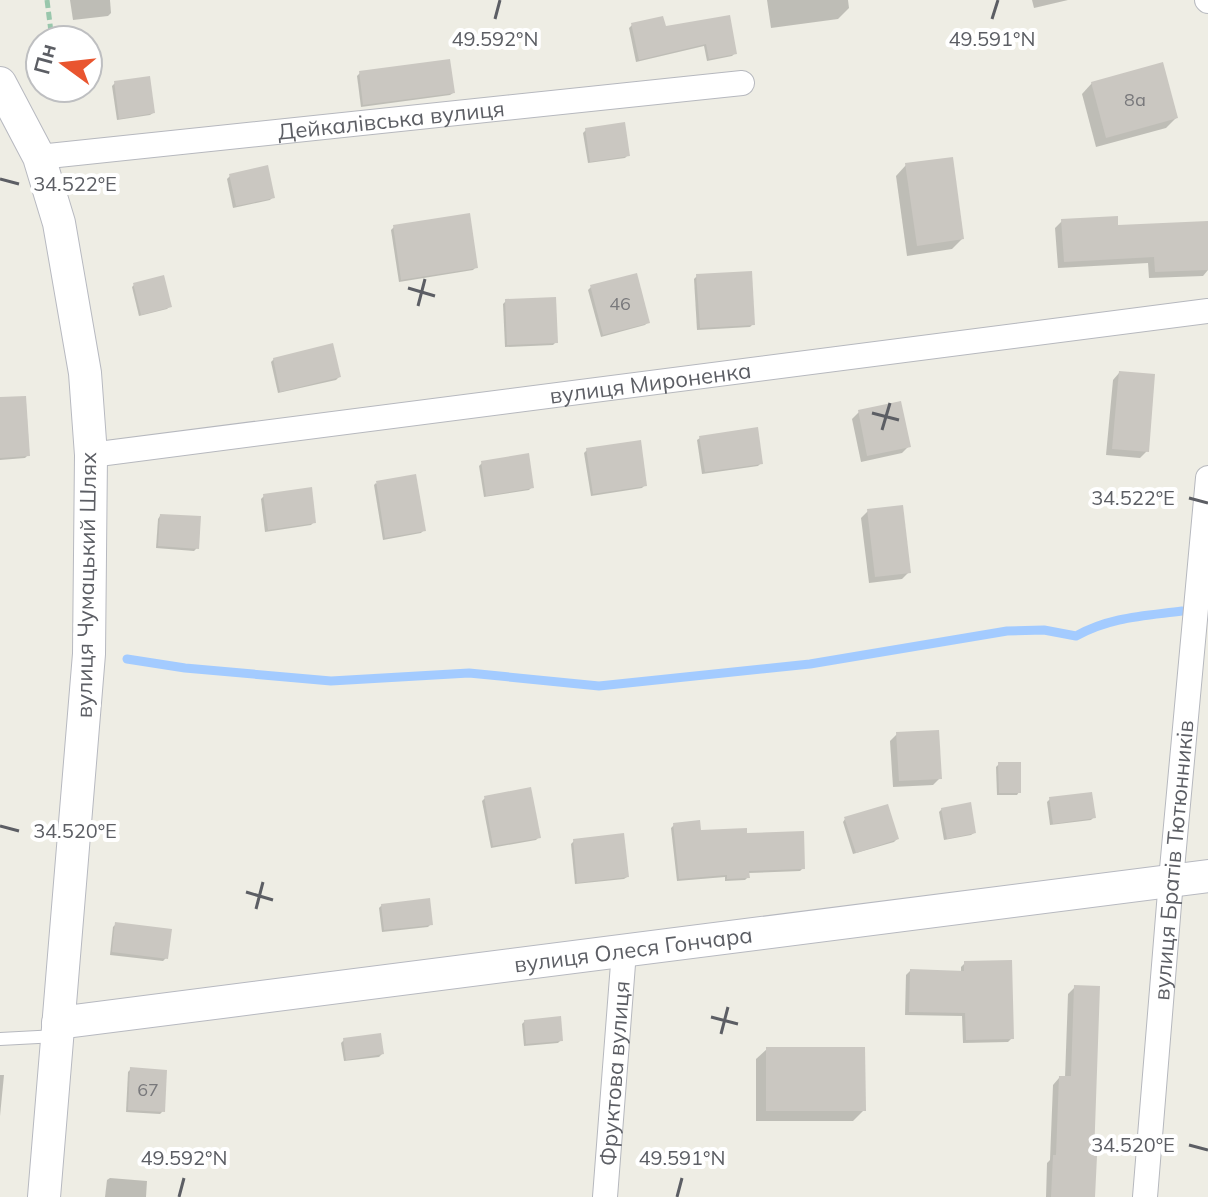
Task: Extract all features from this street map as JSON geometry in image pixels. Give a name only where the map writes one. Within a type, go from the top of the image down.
[{"type":"main road","name":"вулиця Чумацький Шлях","points":[[0,83],[39,157],[59,223],[85,373],[91,455],[89,654],[44,1197]]},
{"type":"main road","name":"вулиця Олеся Гончара","points":[[58,1030],[624,951],[1208,876]]},
{"type":"street","name":"Дейкалівська вулиця","points":[[39,157],[742,83]]},
{"type":"street","name":"вулиця Мироненка","points":[[91,455],[1208,311]]},
{"type":"street","name":"вулиця Братів Тютюнників","points":[[1145,1197],[1208,478]]},
{"type":"street","name":"Фруктова вулиця","points":[[605,1197],[624,951]]},
{"type":"lane","points":[[0,1039],[58,1030]]},
{"type":"path","points":[[47,0],[50,24]]},
{"type":"building","points":[[730,15],[737,54],[709,59],[706,44],[639,60],[631,23],[663,16],[666,26]]},
{"type":"building","points":[[450,59],[455,93],[363,105],[359,71]]},
{"type":"building","points":[[1163,62],[1178,118],[1106,138],[1091,82]]},
{"type":"building","points":[[150,76],[155,113],[119,119],[114,81]]},
{"type":"building","points":[[625,122],[630,156],[590,162],[585,128]]},
{"type":"building","points":[[953,157],[964,239],[917,246],[905,163]]},
{"type":"building","points":[[268,165],[275,198],[236,206],[229,174]]},
{"type":"building","points":[[470,213],[478,268],[401,280],[393,225]]},
{"type":"building","points":[[1118,216],[1118,225],[1208,221],[1208,270],[1155,272],[1154,257],[1064,262],[1061,219]]},
{"type":"building","points":[[752,271],[755,325],[700,328],[696,274]]},
{"type":"building","points":[[637,273],[650,323],[603,335],[590,285]]},
{"type":"building","points":[[164,275],[172,307],[141,315],[133,283]]},
{"type":"building","points":[[556,297],[558,343],[507,345],[505,299]]},
{"type":"building","points":[[333,343],[341,377],[280,392],[273,358]]},
{"type":"building","points":[[1119,371],[1155,374],[1149,452],[1112,449]]},
{"type":"building","points":[[26,396],[30,456],[0,458],[0,397]]},
{"type":"building","points":[[901,401],[911,447],[867,456],[858,410]]},
{"type":"building","points":[[758,427],[763,464],[705,472],[699,436]]},
{"type":"building","points":[[641,440],[647,486],[593,494],[586,448]]},
{"type":"building","points":[[529,453],[534,488],[486,496],[481,461]]},
{"type":"building","points":[[416,474],[426,531],[385,538],[376,481]]},
{"type":"building","points":[[312,487],[316,523],[268,530],[263,494]]},
{"type":"building","points":[[903,505],[911,573],[875,577],[867,509]]},
{"type":"building","points":[[160,514],[201,516],[199,549],[158,546]]},
{"type":"building","points":[[939,730],[942,779],[899,781],[896,732]]},
{"type":"building","points":[[998,762],[1021,762],[1021,793],[999,793]]},
{"type":"building","points":[[531,787],[541,838],[493,846],[484,796]]},
{"type":"building","points":[[1092,792],[1096,818],[1053,824],[1049,797]]},
{"type":"building","points":[[971,802],[976,833],[947,839],[941,808]]},
{"type":"building","points":[[888,804],[899,839],[856,853],[844,817]]},
{"type":"building","points":[[700,820],[701,830],[747,828],[747,833],[804,831],[805,869],[749,871],[750,878],[727,879],[727,875],[679,879],[673,823]]},
{"type":"building","points":[[624,833],[629,877],[577,883],[573,839]]},
{"type":"building","points":[[430,898],[433,925],[384,930],[381,904]]},
{"type":"building","points":[[115,922],[172,929],[168,959],[112,952]]},
{"type":"building","points":[[1012,960],[1014,1039],[966,1040],[965,1013],[909,1012],[910,969],[964,971],[964,961]]},
{"type":"building","points":[[1074,985],[1100,986],[1095,1197],[1051,1197],[1059,1076],[1071,1076]]},
{"type":"building","points":[[561,1016],[563,1041],[526,1044],[524,1020]]},
{"type":"building","points":[[381,1033],[384,1054],[346,1060],[343,1038]]},
{"type":"building","points":[[766,1047],[865,1047],[866,1111],[766,1111]]},
{"type":"building","points":[[130,1067],[167,1070],[165,1112],[128,1110]]},
{"type":"waterway","points":[[127,659],[185,668],[331,681],[469,673],[599,686],[810,664],[1007,631],[1044,630],[1076,636],[1114,621],[1182,611]]}]
